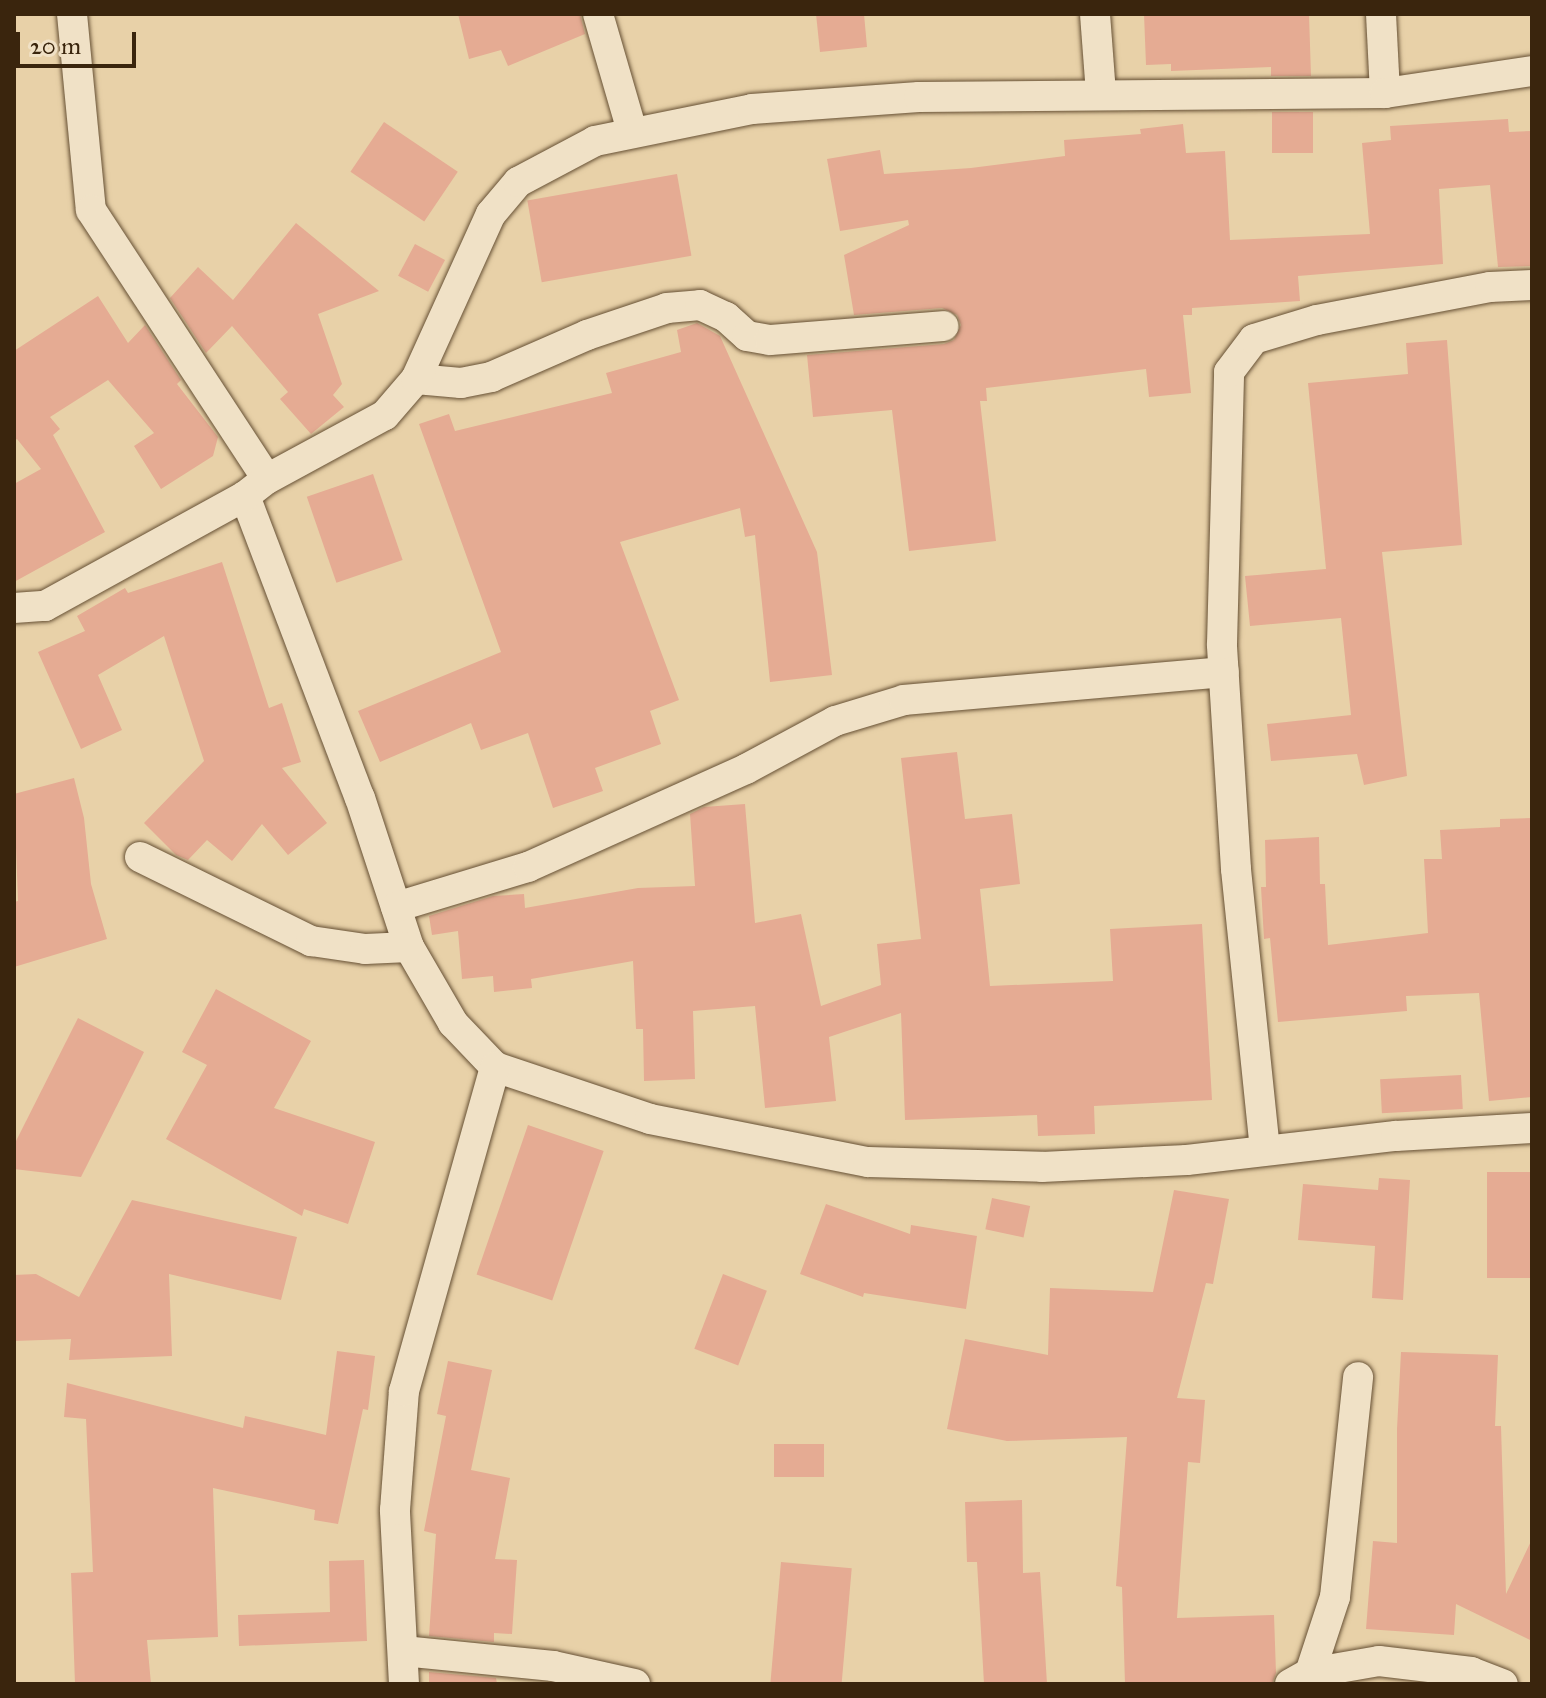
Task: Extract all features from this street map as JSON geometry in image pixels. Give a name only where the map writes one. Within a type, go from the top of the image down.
[{"type":"street","points":[[72,14],[91,210],[256,488],[409,947],[453,1023],[495,1067],[650,1119],[868,1162],[1042,1167],[1187,1160],[1396,1136],[1532,1128]]},
{"type":"street","points":[[598,14],[632,131]]},
{"type":"street","points":[[1095,14],[1101,93]]},
{"type":"street","points":[[1381,14],[1385,93]]},
{"type":"street","points":[[14,608],[45,606],[385,415],[416,379],[491,214],[518,182],[595,141],[632,131],[752,109],[919,97],[1101,93],[1256,96],[1385,93],[1532,71]]},
{"type":"street","points":[[1265,1150],[1236,869],[1224,672],[1229,372],[1254,339],[1332,317],[1490,287],[1532,285]]},
{"type":"street","points":[[416,379],[461,383],[491,377],[587,335],[667,308],[700,305],[726,317],[747,336],[770,340],[943,326]]},
{"type":"street","points":[[396,907],[528,867],[746,769],[835,721],[904,700],[1224,672]]},
{"type":"street","points":[[140,857],[311,941],[365,949],[409,947]]},
{"type":"street","points":[[404,1684],[395,1510],[404,1391],[495,1067]]},
{"type":"street","points":[[1300,1679],[1335,1597],[1358,1377]]},
{"type":"street","points":[[403,1651],[553,1666],[635,1684]]},
{"type":"street","points":[[1300,1679],[1379,1661],[1471,1672],[1503,1684]]},
{"type":"building","points":[[458,14],[580,14],[585,34],[508,66],[501,50],[469,59]]},
{"type":"building","points":[[816,14],[864,14],[867,47],[820,52]]},
{"type":"building","points":[[1144,14],[1309,14],[1311,76],[1271,76],[1271,67],[1171,71],[1171,64],[1146,65]]},
{"type":"building","points":[[1272,112],[1313,112],[1313,153],[1272,153]]},
{"type":"building","points":[[1508,119],[1509,132],[1532,131],[1532,266],[1498,267],[1490,185],[1439,189],[1443,264],[1298,276],[1300,301],[1192,308],[1192,315],[1183,315],[1191,393],[1149,397],[1146,369],[986,388],[987,401],[980,401],[996,541],[909,551],[892,410],[813,417],[807,355],[944,344],[954,340],[961,325],[957,315],[942,308],[854,315],[844,255],[909,225],[908,220],[840,231],[827,159],[880,150],[884,174],[971,168],[1065,156],[1064,140],[1141,134],[1140,129],[1183,124],[1186,153],[1225,151],[1230,240],[1370,234],[1362,143],[1391,140],[1390,126]]},
{"type":"building","points":[[384,122],[458,172],[424,222],[350,172]]},
{"type":"building","points":[[677,174],[691,256],[542,282],[527,200]]},
{"type":"building","points":[[296,223],[379,291],[318,314],[342,384],[333,395],[344,407],[311,434],[280,399],[288,392],[232,326],[206,353],[170,298],[198,267],[233,300]]},
{"type":"building","points":[[415,244],[445,260],[428,292],[398,276]]},
{"type":"building","points":[[98,296],[128,343],[145,325],[181,380],[177,384],[218,437],[213,456],[161,489],[134,446],[154,433],[108,380],[50,417],[60,429],[53,435],[105,532],[14,582],[14,484],[41,469],[17,439],[14,441],[14,351]]},
{"type":"building","points":[[697,323],[720,336],[817,552],[832,675],[770,682],[755,535],[745,537],[740,508],[620,542],[679,700],[650,711],[661,744],[595,768],[603,791],[553,808],[528,733],[481,750],[471,723],[380,762],[358,711],[501,652],[419,424],[449,414],[455,431],[612,393],[606,373],[681,352],[677,330]]},
{"type":"building","points":[[1447,340],[1462,545],[1382,552],[1407,776],[1364,785],[1357,754],[1271,761],[1267,724],[1351,715],[1341,618],[1250,626],[1245,576],[1326,569],[1308,383],[1408,374],[1406,343]]},
{"type":"building","points":[[373,474],[403,560],[336,583],[307,497]]},
{"type":"building","points":[[222,562],[269,708],[282,703],[301,762],[282,768],[327,823],[288,855],[262,824],[232,861],[207,840],[188,860],[176,855],[144,823],[204,761],[164,636],[98,675],[122,730],[81,749],[38,652],[85,631],[77,616],[125,588],[128,593]]},
{"type":"building","points":[[957,752],[965,819],[1012,814],[1020,884],[980,889],[990,986],[1113,981],[1110,929],[1202,924],[1212,1100],[1094,1106],[1095,1134],[1038,1136],[1037,1115],[905,1120],[901,1013],[829,1037],[836,1101],[765,1108],[755,1006],[693,1011],[695,1079],[644,1081],[643,1029],[636,1029],[633,961],[531,979],[532,988],[494,992],[493,976],[462,979],[458,931],[432,935],[429,916],[493,896],[524,894],[525,908],[638,888],[695,886],[690,814],[704,807],[745,804],[755,923],[801,914],[821,1006],[881,985],[877,944],[921,939],[901,758]]},
{"type":"building","points":[[74,778],[84,818],[91,884],[107,939],[14,967],[14,902],[18,901],[14,794]]},
{"type":"building","points":[[1532,818],[1532,1097],[1489,1101],[1479,993],[1406,996],[1407,1011],[1278,1022],[1270,938],[1264,939],[1261,887],[1266,887],[1265,840],[1319,837],[1320,884],[1325,884],[1328,945],[1428,933],[1424,859],[1442,859],[1440,830],[1500,827],[1500,819]]},
{"type":"building","points":[[216,989],[311,1041],[274,1108],[375,1142],[348,1224],[304,1209],[302,1216],[166,1139],[207,1065],[182,1052]]},
{"type":"building","points":[[78,1018],[144,1052],[81,1177],[14,1169],[14,1145]]},
{"type":"building","points":[[1461,1075],[1463,1109],[1382,1113],[1380,1079]]},
{"type":"building","points":[[528,1125],[604,1151],[552,1300],[477,1274]]},
{"type":"building","points":[[1487,1172],[1532,1172],[1532,1278],[1487,1278]]},
{"type":"building","points":[[1379,1178],[1410,1180],[1403,1300],[1372,1298],[1375,1246],[1298,1240],[1303,1184],[1378,1190]]},
{"type":"building","points":[[1174,1190],[1229,1199],[1213,1284],[1206,1283],[1177,1398],[1205,1400],[1200,1463],[1188,1462],[1177,1618],[1274,1615],[1276,1673],[1272,1684],[1125,1684],[1122,1587],[1116,1586],[1127,1437],[1007,1441],[947,1429],[965,1339],[1048,1355],[1050,1288],[1153,1292]]},
{"type":"building","points":[[992,1198],[1030,1206],[1023,1237],[985,1229]]},
{"type":"building","points":[[132,1200],[297,1237],[281,1300],[169,1274],[172,1356],[69,1360],[71,1339],[14,1341],[14,1275],[36,1274],[79,1297]]},
{"type":"building","points":[[826,1204],[910,1234],[911,1225],[977,1236],[966,1309],[864,1293],[863,1297],[800,1274]]},
{"type":"building","points":[[723,1274],[767,1291],[738,1366],[694,1349]]},
{"type":"building","points":[[337,1351],[375,1356],[368,1410],[363,1409],[338,1524],[314,1520],[315,1510],[213,1488],[218,1637],[147,1640],[151,1684],[75,1684],[71,1573],[93,1572],[86,1419],[64,1417],[67,1383],[243,1428],[245,1416],[326,1435]]},
{"type":"building","points":[[1401,1352],[1498,1355],[1495,1426],[1501,1426],[1506,1594],[1532,1539],[1532,1641],[1456,1604],[1454,1635],[1366,1629],[1373,1541],[1397,1543]]},
{"type":"building","points":[[448,1361],[492,1370],[471,1470],[510,1478],[495,1559],[517,1560],[512,1634],[494,1633],[494,1642],[429,1636],[436,1534],[424,1531],[446,1416],[437,1414]]},
{"type":"building","points":[[774,1444],[824,1444],[824,1477],[774,1477]]},
{"type":"building","points":[[1022,1500],[1023,1573],[1040,1572],[1047,1684],[984,1684],[977,1562],[967,1562],[965,1502]]},
{"type":"building","points":[[364,1560],[367,1641],[239,1646],[238,1615],[330,1612],[329,1561]]},
{"type":"building","points":[[781,1562],[852,1568],[842,1684],[770,1684]]},
{"type":"building","points":[[429,1672],[496,1678],[497,1684],[429,1684]]}]
